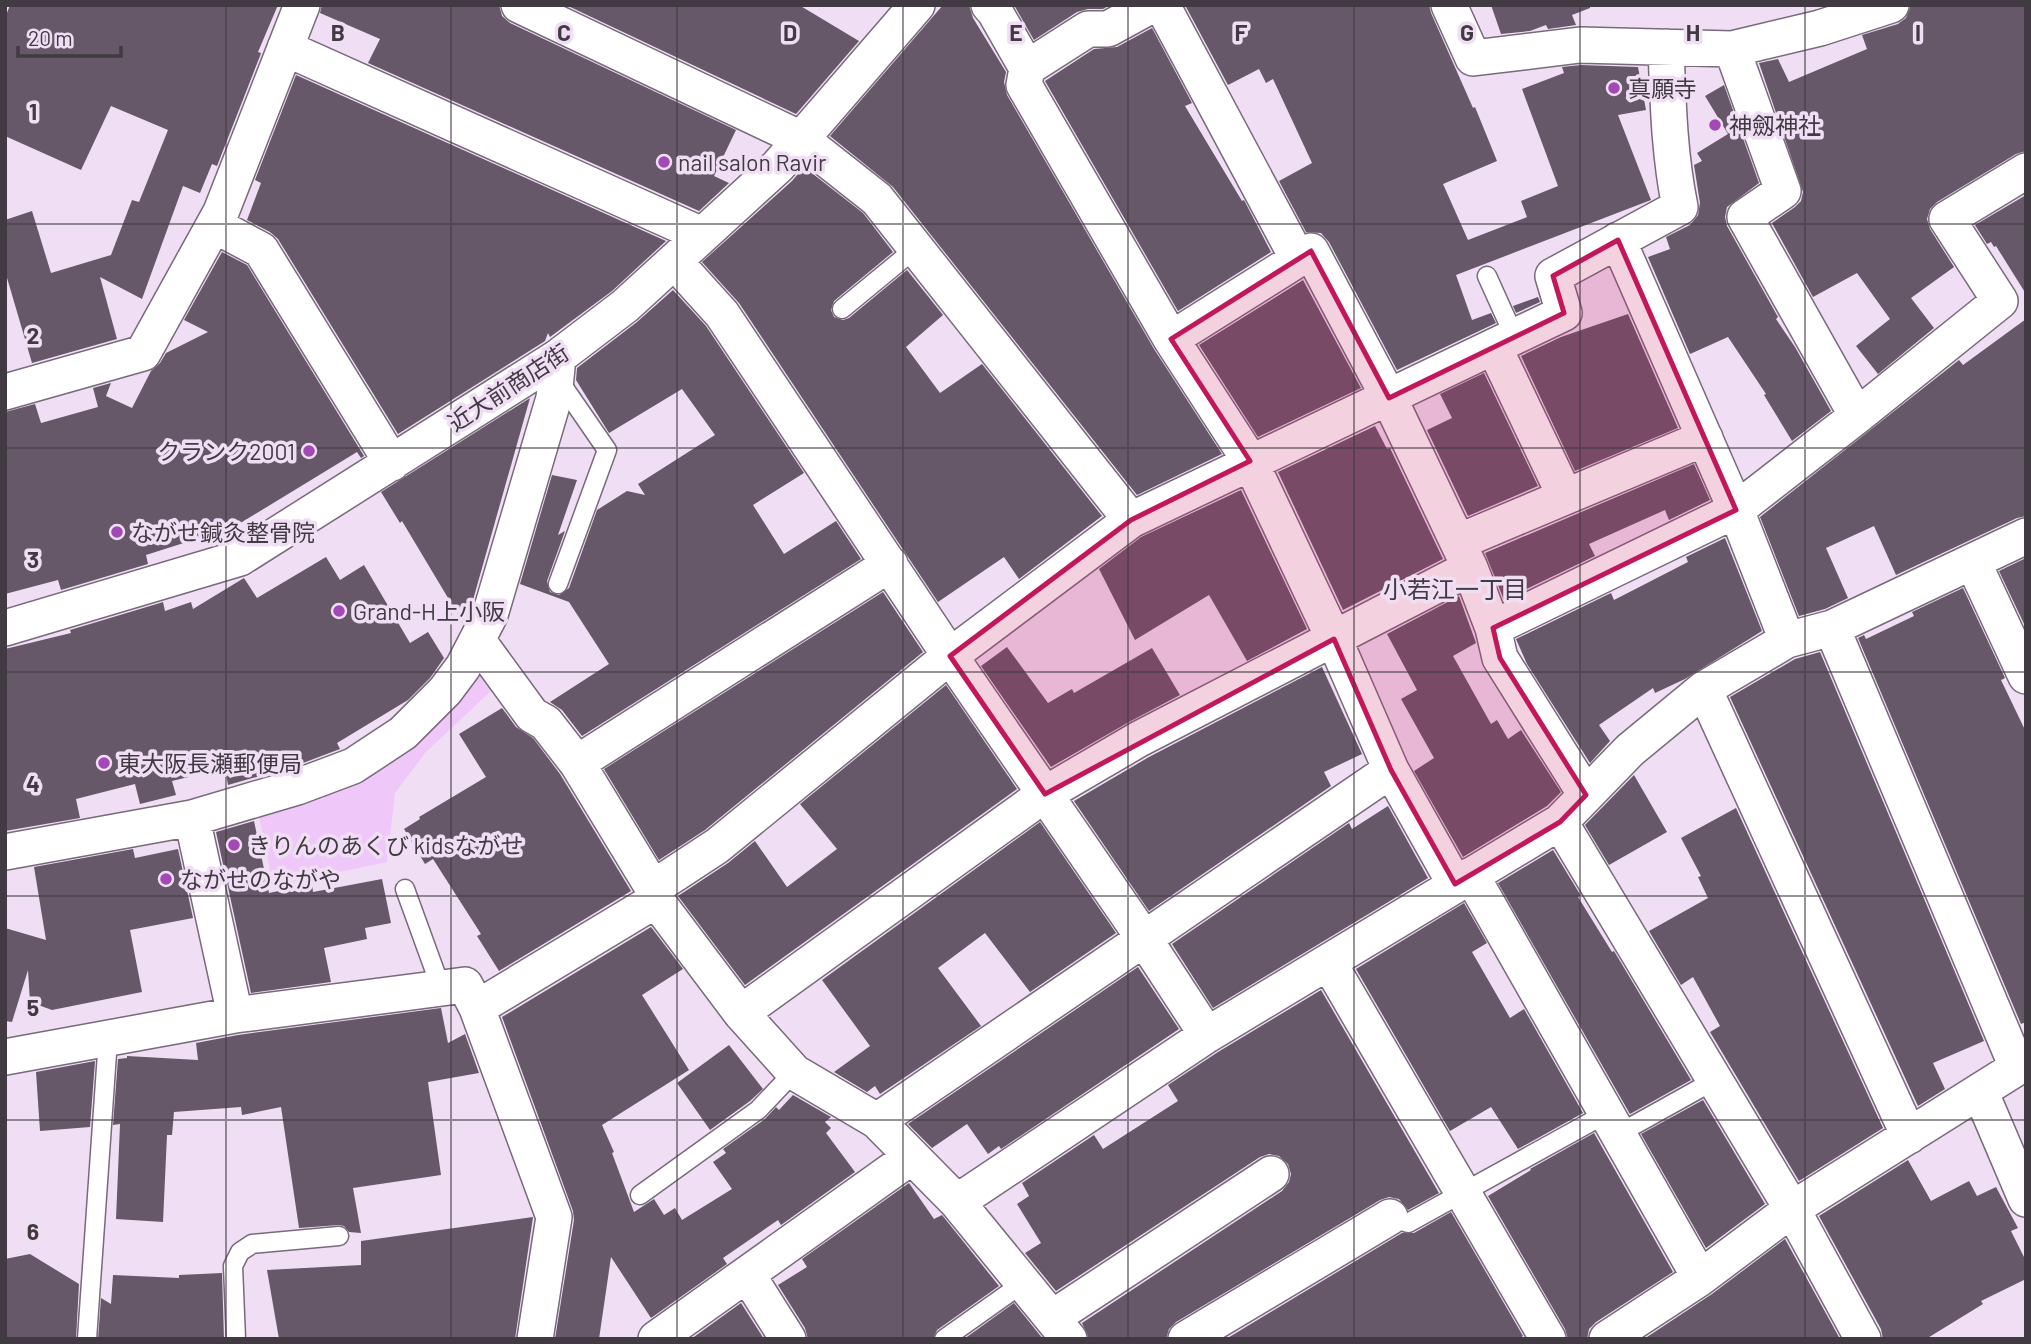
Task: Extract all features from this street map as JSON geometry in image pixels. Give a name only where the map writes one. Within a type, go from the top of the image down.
[{"type":"street","points":[[5,392],[143,353],[221,212],[302,5]]},
{"type":"street","points":[[519,5],[801,139],[877,199],[1131,520]]},
{"type":"street","points":[[989,5],[1027,68],[1024,85],[1171,339],[1250,461],[1334,639],[1391,770],[1463,880],[1612,1123],[1700,1278]]},
{"type":"street","points":[[1027,68],[1088,29],[1108,29],[1152,5]]},
{"type":"street","points":[[1162,5],[1298,259]]},
{"type":"street","points":[[1449,5],[1473,58],[1580,45],[1732,48],[1820,28],[1891,5]]},
{"type":"street","name":"近大前商店街","points":[[5,628],[240,558],[393,463],[557,367],[778,166],[908,8]]},
{"type":"street","points":[[477,1008],[654,894],[950,656],[1131,520],[1564,313],[1553,276],[1680,206],[1672,169],[1668,127],[1666,47]]},
{"type":"street","points":[[285,48],[702,235]]},
{"type":"street","points":[[1732,48],[1783,191],[1745,217],[1857,416]]},
{"type":"street","points":[[1493,628],[1736,510],[2000,301],[1947,219],[2026,171]]},
{"type":"street","points":[[214,225],[261,250],[393,463]]},
{"type":"street","points":[[1618,240],[1736,510],[1787,640]]},
{"type":"street","points":[[1171,339],[1311,251],[1390,398],[1464,555],[1493,628],[1500,658],[1586,795]]},
{"type":"street","points":[[675,262],[722,314],[1207,1035]]},
{"type":"street","points":[[1505,343],[1565,496]]},
{"type":"street","points":[[5,852],[192,818],[297,787],[353,765],[379,751],[425,713],[451,683],[478,641],[499,588],[554,398],[557,367]]},
{"type":"street","points":[[741,1013],[1045,794],[1139,739],[1334,639],[1464,555],[1565,496],[1705,438]]},
{"type":"street","points":[[957,1202],[1207,1035],[1560,822],[1630,750],[1704,689],[1787,640],[1832,628],[2026,537]]},
{"type":"street","points":[[1973,562],[2026,676]]},
{"type":"street","points":[[577,763],[890,564]]},
{"type":"street","points":[[1607,1339],[1700,1278],[1792,1209],[2022,1064],[1832,628]]},
{"type":"street","points":[[478,641],[532,715],[546,723],[577,763],[654,894],[741,1013],[794,1072],[877,1121],[957,1202],[1061,1328],[1271,1174]]},
{"type":"street","points":[[1704,689],[1909,1136]]},
{"type":"street","points":[[877,1121],[1391,770]]},
{"type":"street","points":[[192,818],[235,1015]]},
{"type":"street","points":[[1560,822],[1792,1209],[1863,1339]]},
{"type":"street","points":[[1329,963],[1548,1339]]},
{"type":"street","points":[[5,1057],[235,1015],[465,985],[477,1008],[554,1217],[535,1339]]},
{"type":"street","points":[[1980,1091],[2026,1199]]},
{"type":"street","points":[[660,1338],[911,1157]]},
{"type":"street","points":[[1186,1339],[1390,1217]]},
{"type":"street","points":[[747,1274],[788,1339]]},
{"type":"lane","points":[[842,309],[916,248]]},
{"type":"lane","points":[[1488,276],[1505,343]]},
{"type":"lane","points":[[557,367],[607,450],[558,584]]},
{"type":"lane","points":[[405,889],[442,988]]},
{"type":"lane","points":[[88,1339],[108,1039]]},
{"type":"lane","points":[[640,1195],[758,1110],[794,1072]]},
{"type":"lane","points":[[1390,1217],[1408,1223],[1463,1192],[1612,1123],[1715,1080]]},
{"type":"lane","points":[[236,1339],[233,1266],[240,1252],[252,1244],[339,1236]]},
{"type":"lane","points":[[944,1339],[1023,1283]]},
{"type":"highlighted area","points":[[1618,240],[1736,510],[1493,628],[1500,658],[1586,795],[1560,822],[1455,884],[1391,770],[1334,639],[1045,794],[950,656],[1131,520],[1250,461],[1171,339],[1311,251],[1389,398],[1564,313],[1553,276]]},
{"type":"shaded area","points":[[476,669],[493,689],[425,753],[395,793],[387,862],[273,886],[258,811]]},
{"type":"building","points":[[10,5],[278,5],[217,166],[212,164],[200,193],[183,186],[142,299],[100,277],[117,339],[32,363],[5,271],[5,220],[32,211],[51,273],[111,255],[132,200],[139,202],[168,130],[111,106],[81,170],[5,136],[5,18]]},
{"type":"building","points":[[322,5],[499,5],[502,16],[510,23],[736,130],[714,176],[729,183],[699,211],[368,63],[380,39],[320,13]]},
{"type":"building","points":[[566,5],[799,5],[859,41],[796,114]]},
{"type":"building","points":[[943,5],[969,5],[973,18],[1006,72],[1004,82],[1007,95],[1154,349],[1222,454],[1137,495],[893,187],[830,136]]},
{"type":"building","points":[[1014,5],[1110,5],[1103,9],[1077,12],[1034,40]]},
{"type":"building","points":[[1185,5],[1429,5],[1497,161],[1443,184],[1468,240],[1527,217],[1521,201],[1558,186],[1522,89],[1564,73],[1562,67],[1638,67],[1646,110],[1618,115],[1651,200],[1456,275],[1472,320],[1491,313],[1496,323],[1397,370],[1329,242],[1321,233],[1306,232],[1279,181],[1312,163],[1273,79],[1266,83],[1259,69],[1228,85]]},
{"type":"building","points":[[1491,5],[1590,5],[1590,8],[1572,15],[1576,25],[1548,29],[1546,25],[1530,31],[1501,34]]},
{"type":"building","points":[[1911,5],[2026,5],[2026,151],[2016,154],[1937,202],[1930,209],[1927,219],[1930,229],[1954,267],[1911,298],[1934,328],[1878,374],[1856,346],[1890,319],[1857,273],[1813,297],[1772,223],[1801,201],[1803,192],[1759,63],[1778,59],[1789,82],[1867,49],[1862,35],[1898,24],[1906,18]]},
{"type":"building","points":[[1152,28],[1192,103],[1185,106],[1242,201],[1244,200],[1271,252],[1178,311],[1045,81],[1094,49],[1117,47]]},
{"type":"building","points":[[296,75],[666,241],[612,291],[550,337],[548,333],[545,341],[398,434],[278,239],[247,220],[261,183],[255,180]]},
{"type":"building","points":[[1724,85],[1759,183],[1727,207],[1727,226],[1778,317],[1776,319],[1831,411],[1792,441],[1764,395],[1766,394],[1728,337],[1690,354],[1648,257],[1670,249],[1666,237],[1690,225],[1698,215],[1700,203],[1694,165],[1702,161],[1697,153],[1728,134],[1705,96]]},
{"type":"building","points":[[804,167],[863,213],[893,252],[834,301],[831,310],[834,317],[843,320],[849,318],[907,270],[943,315],[906,347],[940,393],[982,364],[1102,516],[1019,579],[1004,557],[938,602],[739,303],[702,262]]},
{"type":"building","points":[[2026,195],[2026,294],[1996,246],[1991,242],[1987,244],[1975,225]]},
{"type":"building","points":[[222,252],[247,265],[364,456],[361,458],[357,452],[234,527],[146,555],[148,564],[61,590],[58,580],[5,594],[5,412],[35,404],[41,423],[98,407],[93,388],[111,383],[106,396],[132,408],[151,371],[166,353],[208,332],[184,320]]},
{"type":"building","points":[[1303,280],[1361,388],[1258,437],[1199,345]]},
{"type":"building","points":[[673,290],[706,326],[804,473],[753,505],[784,554],[836,521],[861,559],[582,736],[562,710],[550,702],[609,664],[569,602],[520,584],[552,475],[577,480],[558,535],[565,531],[547,581],[550,592],[559,595],[569,588],[597,510],[627,491],[645,495],[638,484],[715,435],[682,389],[609,433],[576,380],[577,368],[637,322]]},
{"type":"building","points":[[1538,297],[1540,302],[1516,313],[1513,306]]},
{"type":"building","points":[[1628,314],[1678,428],[1575,471],[1521,356],[1561,337]]},
{"type":"building","points":[[2026,319],[2026,516],[1896,575],[1874,526],[1826,548],[1848,598],[1825,609],[1799,616],[1760,517],[1959,360],[1963,365]]},
{"type":"building","points":[[1484,373],[1538,486],[1468,516],[1427,430],[1452,418],[1440,394]]},
{"type":"building","points":[[530,398],[471,607],[463,623],[402,521],[400,523],[381,492]]},
{"type":"building","points":[[1375,426],[1387,449],[1390,448],[1443,559],[1343,610],[1278,472]]},
{"type":"building","points":[[1694,464],[1710,500],[1669,520],[1665,510],[1589,544],[1595,556],[1504,600],[1485,553]]},
{"type":"building","points":[[1241,490],[1307,629],[1247,661],[1209,595],[1135,640],[1099,569],[1141,537]]},
{"type":"building","points":[[1725,538],[1762,631],[1685,679],[1655,693],[1653,688],[1599,725],[1610,741],[1590,763],[1527,664],[1516,639],[1611,593],[1614,600],[1688,562],[1686,557]]},
{"type":"building","points":[[326,557],[340,580],[364,565],[410,643],[428,632],[444,658],[430,678],[408,700],[337,743],[340,749],[295,766],[228,785],[225,768],[172,781],[176,795],[140,804],[135,784],[76,799],[80,818],[5,831],[5,649],[71,633],[70,630],[163,602],[165,611],[191,602],[193,609],[244,578],[257,598]]},
{"type":"building","points":[[2026,558],[2026,628],[1999,571]]},
{"type":"building","points":[[1963,588],[2005,678],[2001,680],[2026,732],[2026,1022],[2021,1024],[1858,638],[1864,635],[1866,639],[1914,616],[1912,612]]},
{"type":"building","points":[[883,592],[923,652],[705,830],[659,860],[604,769]]},
{"type":"building","points":[[1459,596],[1476,643],[1453,656],[1491,724],[1497,720],[1508,739],[1521,730],[1561,792],[1547,806],[1463,857],[1414,771],[1434,758],[1401,699],[1417,690],[1387,634]]},
{"type":"building","points":[[1007,647],[1048,703],[1072,689],[1074,693],[1152,648],[1180,695],[1051,767],[981,666]]},
{"type":"building","points":[[1820,652],[1984,1041],[1933,1063],[1945,1089],[1918,1106],[1730,697],[1795,659]]},
{"type":"building","points":[[1322,667],[1362,754],[1324,772],[1331,786],[1149,911],[1074,801],[1149,757]]},
{"type":"building","points":[[946,685],[1017,789],[745,985],[678,896],[728,863],[755,841],[787,887],[837,849],[800,804]]},
{"type":"building","points":[[502,708],[516,727],[533,738],[560,774],[631,891],[499,971],[477,936],[481,934],[433,859],[425,864],[404,829],[420,819],[419,817],[486,777],[459,734]]},
{"type":"building","points":[[1634,775],[1667,832],[1609,865],[1585,825]]},
{"type":"building","points":[[1388,806],[1428,878],[1213,1008],[1172,944],[1349,823],[1352,829]]},
{"type":"building","points":[[1736,808],[1883,1128],[1799,1181],[1710,1032],[1720,1026],[1693,977],[1681,985],[1649,931],[1708,898],[1698,877],[1701,876],[1681,838]]},
{"type":"building","points":[[254,821],[269,893],[312,884],[313,892],[382,879],[391,923],[365,928],[367,939],[324,948],[331,982],[251,993],[216,832]]},
{"type":"building","points":[[1040,822],[1116,933],[1030,992],[985,933],[938,968],[981,1026],[880,1094],[875,1086],[867,1092],[834,1072],[870,1046],[822,980]]},
{"type":"building","points":[[133,849],[135,858],[178,849],[193,918],[130,930],[142,992],[52,1010],[30,1002],[28,970],[12,1022],[5,1021],[5,928],[46,940],[34,867]]},
{"type":"building","points":[[1553,850],[1581,896],[1578,897],[1612,952],[1614,951],[1691,1080],[1630,1114],[1498,883]]},
{"type":"building","points":[[1464,903],[1487,943],[1472,952],[1510,1018],[1524,1009],[1583,1113],[1518,1149],[1491,1107],[1450,1131],[1356,969]]},
{"type":"building","points":[[651,927],[683,969],[642,995],[689,1070],[602,1125],[634,1212],[654,1199],[664,1215],[675,1208],[682,1220],[732,1189],[713,1162],[726,1153],[723,1149],[765,1119],[776,1107],[779,1110],[793,1095],[831,1117],[825,1122],[831,1128],[826,1133],[855,1172],[781,1225],[778,1220],[723,1258],[727,1264],[651,1318],[611,1257],[599,1339],[555,1339],[574,1220],[573,1211],[502,1017]]},
{"type":"building","points":[[1138,967],[1179,1029],[1001,1149],[999,1146],[988,1154],[967,1124],[932,1148],[908,1124]]},
{"type":"building","points":[[1321,990],[1439,1193],[1408,1210],[1399,1199],[1389,1197],[1380,1200],[1176,1322],[1169,1329],[1166,1339],[1089,1339],[1082,1323],[1282,1191],[1291,1174],[1288,1164],[1279,1156],[1269,1154],[1260,1157],[1056,1291],[1025,1253],[1041,1243],[1017,1204],[1029,1196],[1022,1183],[1094,1135],[1103,1149],[1178,1101],[1168,1085]]},
{"type":"building","points":[[441,1008],[448,1043],[465,1034],[479,1073],[428,1082],[441,1175],[353,1188],[361,1233],[349,1232],[339,1225],[299,1228],[281,1107],[242,1115],[241,1107],[174,1112],[172,1135],[167,1135],[163,1222],[116,1219],[120,1124],[113,1125],[118,1059],[127,1056],[198,1060],[196,1043]]},
{"type":"building","points":[[729,1045],[763,1089],[710,1130],[677,1083]]},
{"type":"building","points":[[95,1061],[90,1127],[40,1131],[36,1072]]},
{"type":"building","points":[[1703,1100],[1765,1204],[1706,1248],[1641,1134]]},
{"type":"building","points":[[1594,1133],[1673,1272],[1596,1322],[1589,1329],[1587,1339],[1568,1339],[1565,1329],[1488,1196]]},
{"type":"building","points":[[1908,1160],[1931,1201],[1969,1181],[1977,1196],[1996,1187],[2018,1228],[2011,1231],[2026,1261],[2026,1279],[1981,1301],[1983,1304],[1926,1339],[1883,1339],[1881,1329],[1819,1216]]},
{"type":"building","points":[[909,1183],[934,1219],[942,1215],[999,1286],[937,1330],[933,1339],[808,1339],[805,1328],[778,1285],[807,1267],[802,1259]]},
{"type":"building","points":[[1451,1212],[1523,1336],[1519,1339],[1226,1339],[1402,1233],[1414,1233]]},
{"type":"building","points":[[533,1217],[515,1339],[279,1339],[267,1270],[361,1265],[361,1241]]},
{"type":"building","points":[[1785,1239],[1840,1339],[1644,1339],[1712,1294]]},
{"type":"building","points":[[30,1254],[79,1284],[76,1339],[5,1339],[5,1259]]},
{"type":"building","points":[[222,1273],[224,1339],[98,1339],[101,1298],[111,1304],[113,1275],[179,1278],[179,1275]]},
{"type":"building","points":[[741,1303],[764,1339],[691,1339]]},
{"type":"building","points":[[1014,1303],[1043,1339],[964,1339]]},
{"type":"place","name":"真願寺","points":[[1614,88]]},
{"type":"place","name":"神劔神社","points":[[1715,125]]},
{"type":"place","name":"nail salon Ravir","points":[[664,162]]},
{"type":"place","name":"クランク2001","points":[[309,451]]},
{"type":"place","name":"ながせ鍼灸整骨院","points":[[117,532]]},
{"type":"place","name":"Grand-H上小阪","points":[[339,611]]},
{"type":"place","name":"東大阪長瀬郵便局","points":[[104,763]]},
{"type":"place","name":"きりんのあくび kidsながせ","points":[[234,845]]},
{"type":"place","name":"ながせのながや","points":[[166,879]]},
{"type":"district","name":"小若江一丁目","points":[[1455,588]]}]
